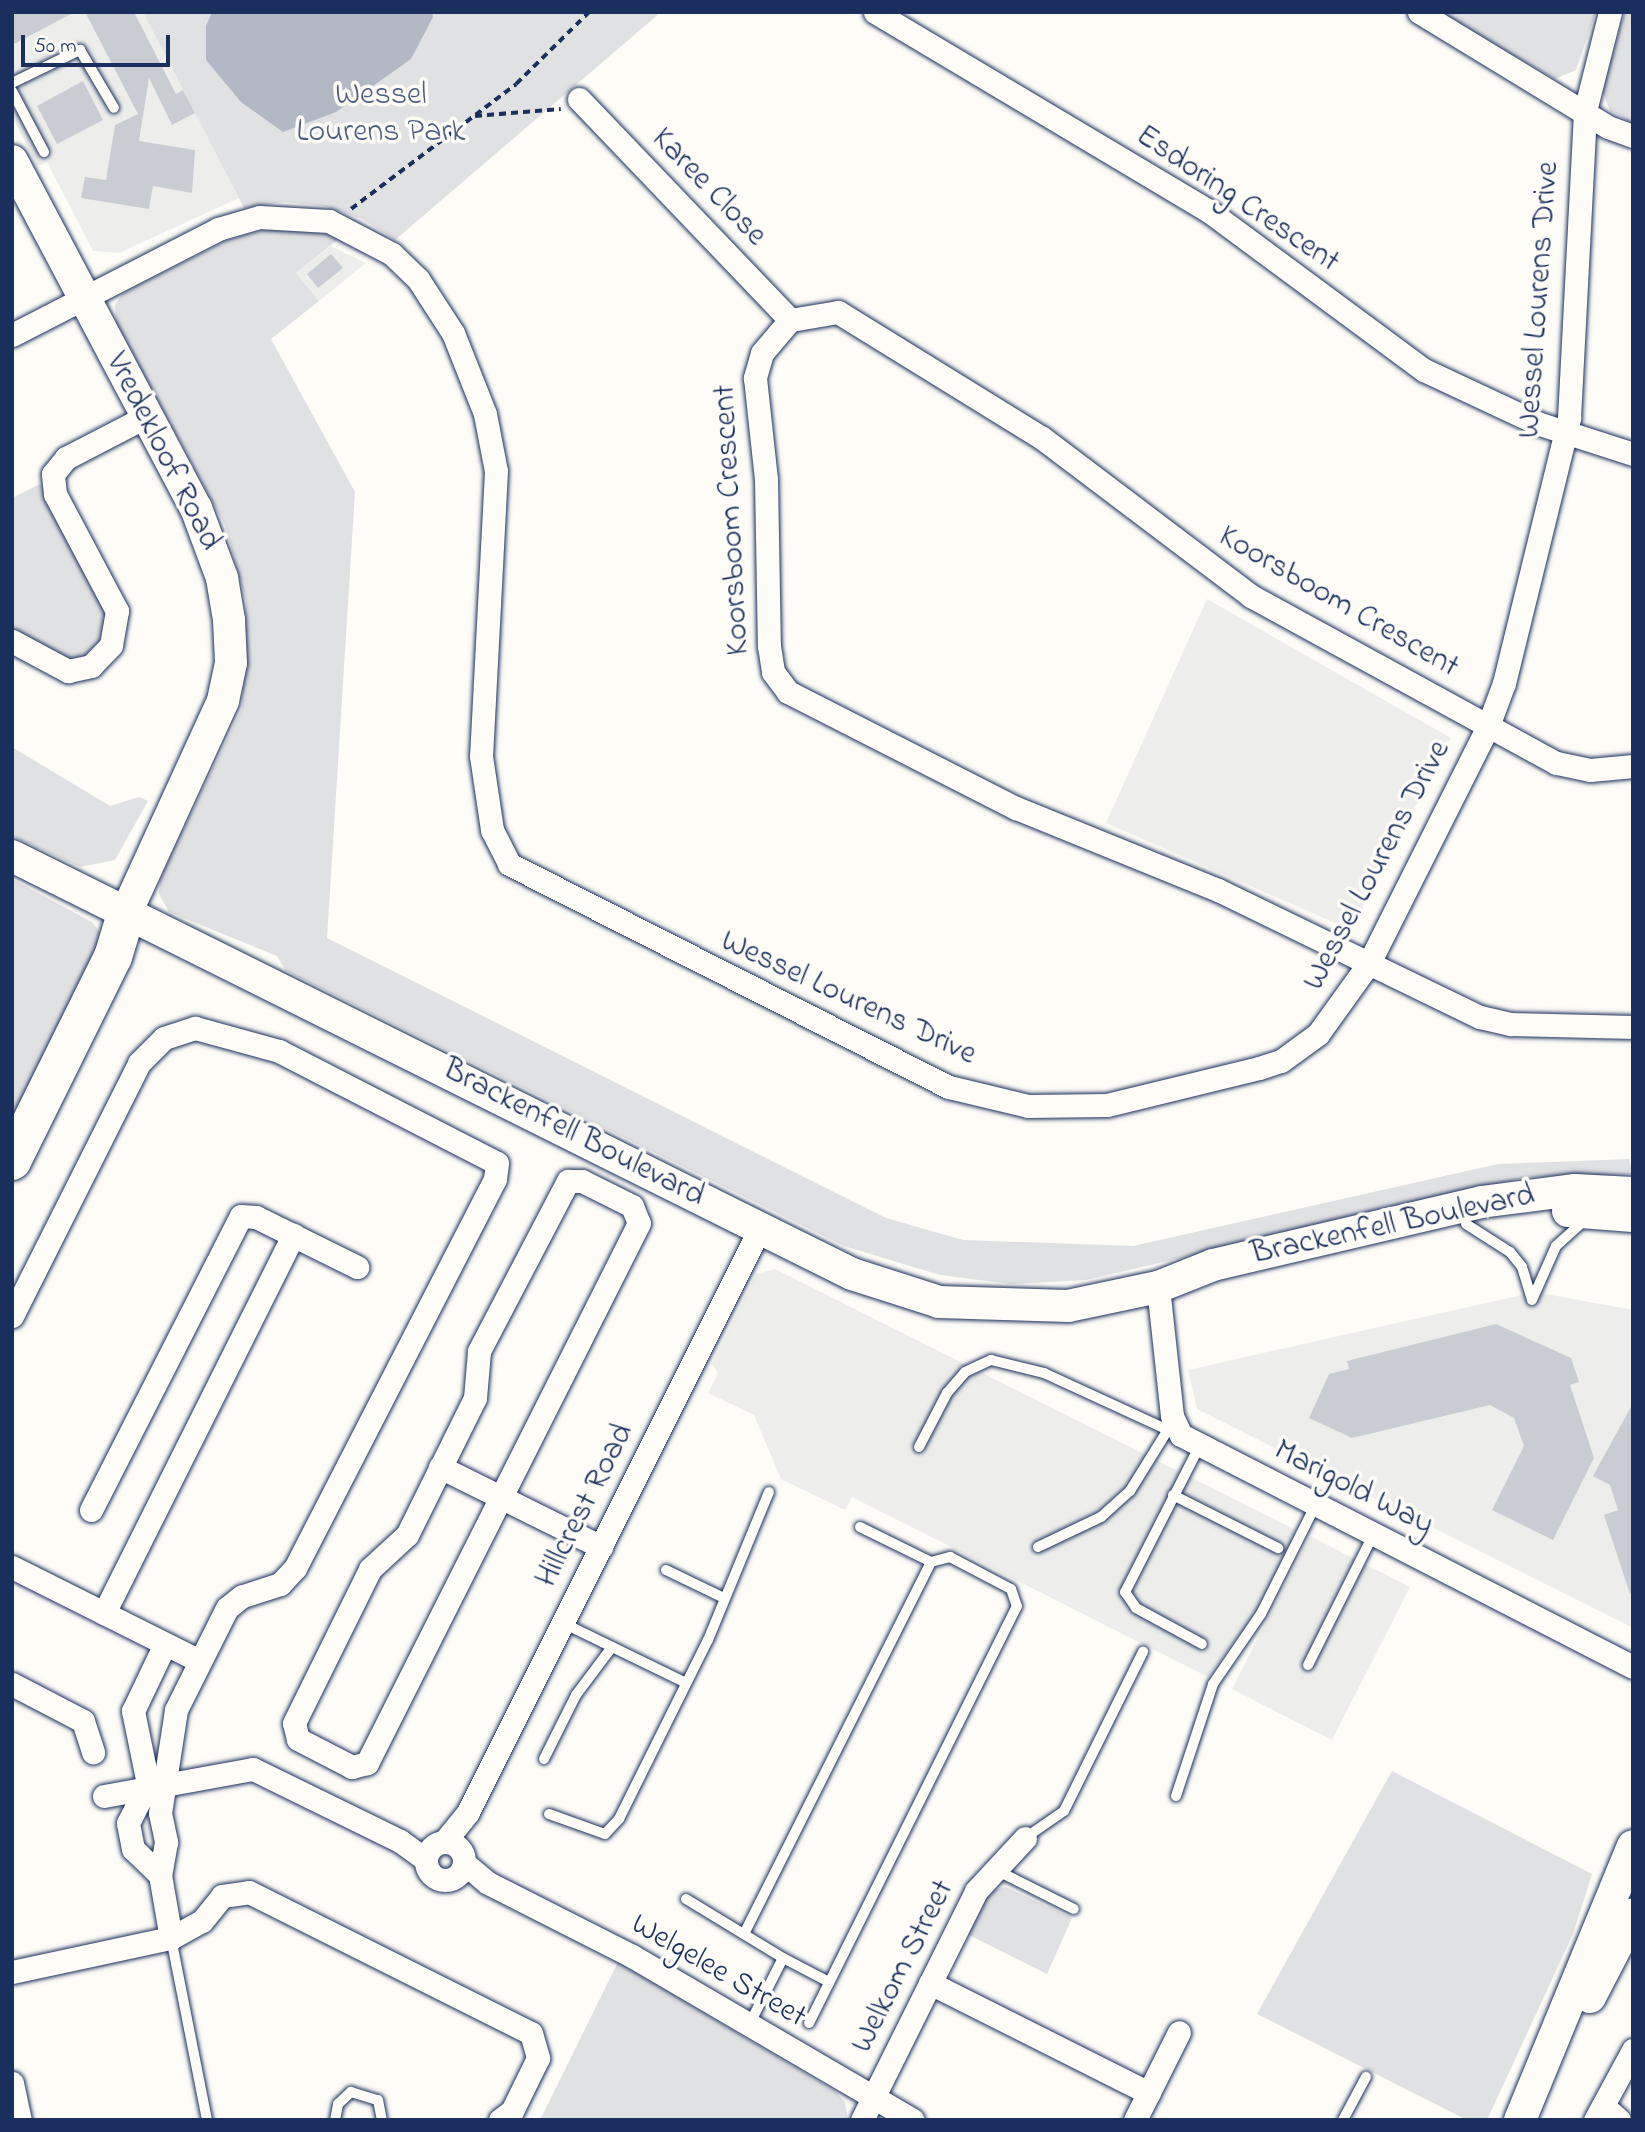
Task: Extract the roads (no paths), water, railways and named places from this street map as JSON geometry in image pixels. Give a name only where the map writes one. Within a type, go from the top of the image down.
[{"type":"highway","points":[[12,1161],[113,957],[127,911]]},
{"type":"street","name":"Esdoring Crescent","points":[[874,12],[1209,211],[1424,370],[1566,434],[1633,454]]},
{"type":"street","points":[[1419,12],[1585,111],[1633,136]]},
{"type":"street","name":"Wessel Lourens Drive","points":[[12,335],[238,222],[279,216],[334,222],[369,239],[418,279],[453,333],[485,414],[497,500],[483,782],[498,848],[518,871],[901,1066],[949,1087],[1028,1106],[1107,1105],[1281,1061],[1334,1017],[1369,963],[1488,726],[1504,682],[1566,434],[1585,111],[1610,12]]},
{"type":"street","name":"Karee Close","points":[[583,104],[790,320]]},
{"type":"street","name":"Vredekloof Road","points":[[12,161],[211,541],[227,609],[231,663],[223,701],[201,755],[127,911]]},
{"type":"street","name":"Koorsboom Crescent","points":[[1633,766],[1573,769],[1488,726],[1251,596],[1042,438],[848,317],[829,310],[790,320],[762,353],[755,378],[766,479],[769,646],[779,683],[799,699],[1016,808],[1218,890],[1491,1020],[1633,1027]]},
{"type":"street","points":[[12,641],[68,671],[91,666],[111,645],[117,611],[55,494],[53,474],[66,457],[147,416]]},
{"type":"street","name":"Brackenfell Boulevard","points":[[12,856],[864,1279],[939,1302],[1036,1308],[1158,1287],[1213,1265],[1481,1202],[1576,1190],[1633,1193]]},
{"type":"street","points":[[12,1316],[139,1063],[155,1044],[195,1028],[279,1051],[497,1163],[495,1179],[295,1569],[280,1584],[232,1603],[200,1661],[171,1723],[172,1755],[158,1782],[129,1820],[133,1849],[160,1875]]},
{"type":"street","points":[[568,1181],[582,1181],[632,1206],[639,1223],[502,1498],[367,1763],[352,1767],[298,1739],[292,1729],[370,1569],[407,1535],[475,1398],[479,1351],[559,1189],[568,1181]]},
{"type":"street","name":"Brackenfell Boulevard","points":[[1158,1287],[1191,1290],[1466,1224],[1555,1211],[1633,1216]]},
{"type":"street","points":[[91,1510],[237,1220],[251,1215],[357,1267]]},
{"type":"street","name":"Hillcrest Road","points":[[446,1857],[760,1228]]},
{"type":"street","points":[[104,1613],[293,1235]]},
{"type":"street","points":[[1158,1287],[1172,1416],[1182,1438]]},
{"type":"street","name":"Marigold Way","points":[[1182,1438],[1633,1667]]},
{"type":"street","points":[[440,1467],[601,1547]]},
{"type":"street","points":[[12,1567],[200,1661]]},
{"type":"street","points":[[165,1644],[133,1711],[134,1731],[158,1782],[160,1813],[166,1842],[160,1875],[171,1938]]},
{"type":"street","points":[[12,1684],[83,1721],[93,1752]]},
{"type":"street","name":"Welgelee Street","points":[[104,1796],[158,1782],[253,1769],[400,1841],[446,1857],[488,1884],[632,1956],[872,2099],[913,2120]]},
{"type":"street","name":"Welkom Street","points":[[862,2120],[976,1891],[1025,1838]]},
{"type":"street","points":[[1520,2120],[1633,1846]]},
{"type":"street","points":[[12,1972],[171,1938],[195,1927],[222,1896],[249,1892],[527,2030],[537,2040],[538,2058],[512,2110],[500,2120]]},
{"type":"street","points":[[1526,2120],[1633,1914]]},
{"type":"street","points":[[930,1983],[1149,2093]]},
{"type":"street","points":[[1135,2120],[1179,2032]]},
{"type":"street","points":[[1606,2115],[1633,2050]]},
{"type":"street","points":[[12,2083],[20,2120]]},
{"type":"lane","points":[[12,83],[80,50],[114,108]]},
{"type":"lane","points":[[12,91],[44,152]]},
{"type":"lane","points":[[1466,1224],[1510,1252],[1522,1267],[1532,1300],[1556,1246],[1595,1212]]},
{"type":"lane","points":[[919,1447],[947,1393],[965,1372],[991,1360],[1044,1373],[1182,1438]]},
{"type":"lane","points":[[1182,1438],[1173,1495],[1125,1592],[1136,1608],[1202,1644]]},
{"type":"lane","points":[[1038,1546],[1101,1517],[1182,1438]]},
{"type":"lane","points":[[549,1814],[609,1832],[686,1683],[769,1492]]},
{"type":"lane","points":[[1173,1495],[1278,1548]]},
{"type":"lane","points":[[1176,1796],[1213,1684],[1261,1614],[1315,1506]]},
{"type":"lane","points":[[809,2023],[1017,1606],[1011,1589],[950,1558],[931,1562],[860,1527]]},
{"type":"lane","points":[[1307,1665],[1373,1535]]},
{"type":"lane","points":[[744,1934],[931,1562]]},
{"type":"lane","points":[[666,1570],[722,1597]]},
{"type":"lane","points":[[563,1623],[686,1683]]},
{"type":"lane","points":[[544,1759],[576,1695],[612,1647]]},
{"type":"lane","points":[[1025,1838],[1063,1811],[1143,1652]]},
{"type":"lane","points":[[996,1870],[1074,1909]]},
{"type":"lane","points":[[686,1899],[783,1958],[830,1982]]},
{"type":"lane","points":[[171,1938],[207,2120]]},
{"type":"lane","points":[[749,2025],[783,1958]]},
{"type":"lane","points":[[1343,2120],[1366,2077]]},
{"type":"lane","points":[[335,2120],[338,2105],[351,2092],[378,2100],[382,2120]]},
{"type":"park label","name":"Wessel Lourens Park","points":[[381,116]]}]
